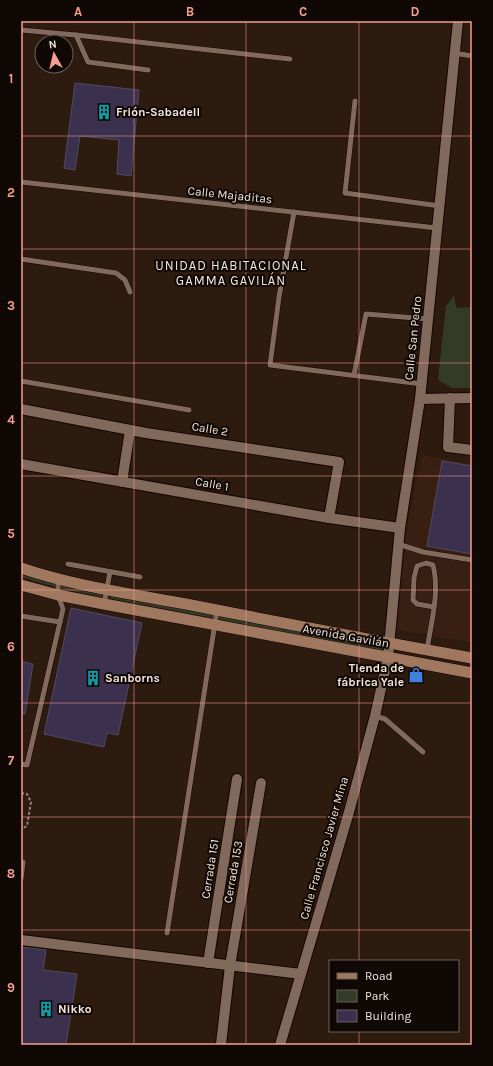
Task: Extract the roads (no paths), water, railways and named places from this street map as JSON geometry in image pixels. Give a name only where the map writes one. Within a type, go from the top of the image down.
[{"type":"main road","name":"Avenida Gavilán","points":[[22,570],[107,589],[472,658]]},
{"type":"main road","name":"Avenida Gavilán","points":[[21,585],[58,595],[215,626],[472,673]]},
{"type":"street","name":"Calle San Pedro","points":[[388,657],[398,544],[422,384],[458,21]]},
{"type":"street","points":[[450,398],[448,447],[472,450]]},
{"type":"street","points":[[420,399],[472,398]]},
{"type":"street","name":"Calle 2","points":[[21,409],[130,430],[339,462],[329,518]]},
{"type":"street","points":[[122,482],[130,430]]},
{"type":"street","name":"Calle 1","points":[[21,464],[329,518],[400,528]]},
{"type":"street","name":"Calle Francisco Javier Mina","points":[[280,1045],[350,812],[375,716],[388,657]]},
{"type":"street","name":"Cerrada 151","points":[[208,963],[237,779]]},
{"type":"street","name":"Cerrada 153","points":[[221,1044],[230,966],[261,783]]},
{"type":"street","points":[[21,940],[301,974]]},
{"type":"lane","points":[[21,30],[290,59]]},
{"type":"lane","points":[[76,35],[88,62],[148,70]]},
{"type":"lane","points":[[454,53],[472,56]]},
{"type":"lane","points":[[355,101],[345,193],[440,206]]},
{"type":"lane","name":"Calle Majaditas","points":[[21,182],[438,228]]},
{"type":"lane","points":[[294,212],[279,297],[270,365],[422,384]]},
{"type":"lane","points":[[21,259],[116,273],[125,280],[130,292]]},
{"type":"lane","points":[[354,375],[366,314],[428,319]]},
{"type":"lane","points":[[21,381],[189,410]]},
{"type":"lane","points":[[398,544],[423,552],[472,560]]},
{"type":"lane","points":[[427,650],[434,607],[436,591],[436,577],[433,565],[426,562],[417,566],[414,578],[413,600],[417,604],[434,607]]},
{"type":"lane","points":[[68,564],[140,577]]},
{"type":"lane","points":[[104,604],[110,572]]},
{"type":"lane","points":[[21,764],[27,765],[63,609],[58,595],[58,579]]},
{"type":"lane","points":[[167,933],[217,610]]},
{"type":"lane","points":[[21,616],[60,622]]},
{"type":"lane","points":[[375,716],[385,719],[423,752]]},
{"type":"lane","points":[[21,862],[23,862],[21,879]]},
{"type":"place","name":"Frión-Sabadell","points":[[104,112]]},
{"type":"place","name":"Tienda de fábrica Yale","points":[[416,675]]},
{"type":"place","name":"Sanborns","points":[[93,678]]},
{"type":"place","name":"Nikko","points":[[46,1009]]},
{"type":"district","name":"UNIDAD HABITACIONAL GAMMA GAVILÁN","points":[[231,272]]}]
